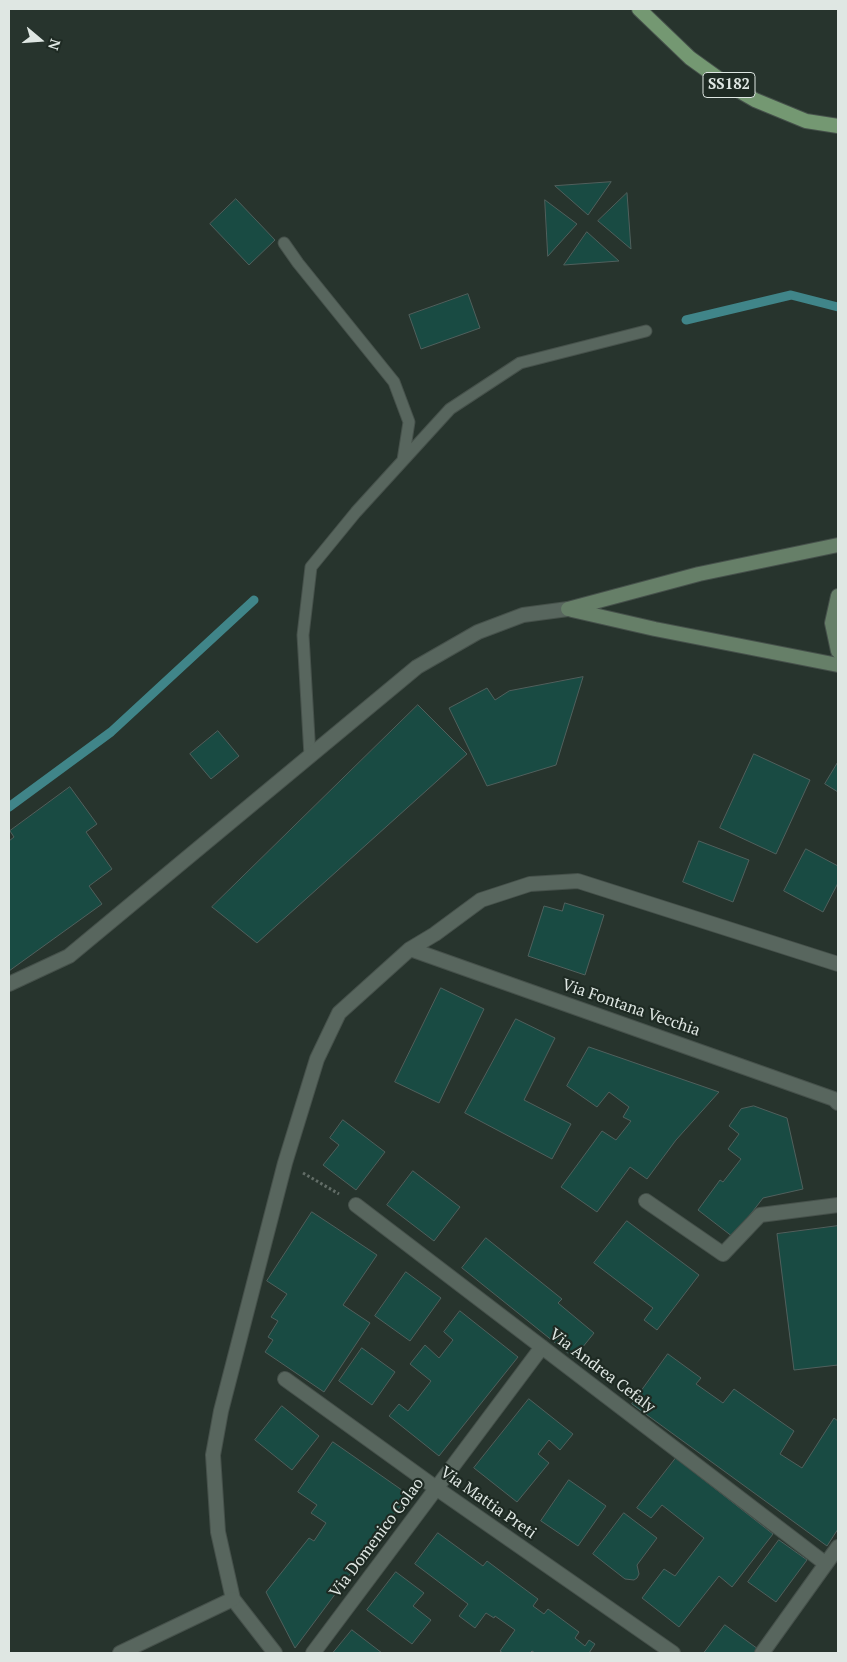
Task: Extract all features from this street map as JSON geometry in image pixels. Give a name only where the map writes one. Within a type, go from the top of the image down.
[{"type":"main road","name":"SS182","points":[[639,9],[690,58],[722,81],[755,100],[806,121],[838,126]]},
{"type":"main road","points":[[568,609],[699,574],[838,545]]},
{"type":"main road","points":[[838,596],[832,623],[838,651]]},
{"type":"main road","points":[[568,609],[655,629],[838,665]]},
{"type":"street","points":[[9,984],[70,956],[417,667],[478,632],[523,615],[568,609]]},
{"type":"street","points":[[275,1653],[233,1599],[218,1532],[213,1455],[221,1411],[285,1163],[316,1059],[339,1013],[410,949],[435,934],[482,900],[530,884],[578,881],[838,964]]},
{"type":"street","name":"Via Fontana Vecchia","points":[[410,949],[834,1099],[838,1103]]},
{"type":"street","points":[[646,1201],[723,1254],[760,1215],[838,1205]]},
{"type":"street","name":"Via Andrea Cefaly","points":[[356,1204],[826,1564]]},
{"type":"street","name":"Via Domenico Colao","points":[[313,1653],[542,1347]]},
{"type":"street","name":"Via Mattia Preti","points":[[285,1379],[436,1488],[673,1653]]},
{"type":"street","points":[[762,1653],[838,1547]]},
{"type":"street","points":[[120,1653],[233,1599]]},
{"type":"lane","points":[[284,243],[394,382],[409,422],[403,460]]},
{"type":"lane","points":[[310,756],[303,635],[311,567],[450,408],[520,363],[646,331]]},
{"type":"path","points":[[285,1163],[356,1204]]},
{"type":"building","points":[[611,182],[588,215],[555,186]]},
{"type":"building","points":[[627,193],[631,249],[598,221]]},
{"type":"building","points":[[236,199],[275,240],[249,265],[210,224]]},
{"type":"building","points":[[545,200],[577,224],[548,256]]},
{"type":"building","points":[[587,232],[619,261],[564,265]]},
{"type":"building","points":[[468,294],[480,328],[421,349],[409,315]]},
{"type":"building","points":[[583,677],[556,765],[487,786],[449,708],[487,688],[495,700],[509,691]]},
{"type":"building","points":[[418,705],[467,754],[257,943],[212,907]]},
{"type":"building","points":[[218,731],[239,756],[211,779],[190,754]]},
{"type":"building","points":[[754,754],[810,780],[776,854],[720,828]]},
{"type":"building","points":[[838,762],[838,792],[825,784]]},
{"type":"building","points":[[70,787],[97,824],[86,832],[112,869],[89,886],[102,904],[9,971],[9,841],[14,837],[10,831]]},
{"type":"building","points":[[699,841],[749,860],[733,902],[683,882]]},
{"type":"building","points":[[806,849],[838,866],[838,883],[823,912],[784,891]]},
{"type":"building","points":[[565,903],[604,915],[585,975],[528,956],[544,906],[562,911]]},
{"type":"building","points":[[441,988],[484,1009],[439,1103],[395,1082]]},
{"type":"building","points":[[516,1019],[555,1038],[524,1100],[571,1124],[552,1159],[465,1113]]},
{"type":"building","points":[[589,1047],[719,1092],[676,1140],[647,1179],[630,1167],[597,1212],[561,1187],[602,1131],[616,1140],[631,1121],[623,1117],[629,1107],[609,1092],[597,1107],[567,1086]]},
{"type":"building","points":[[754,1106],[787,1118],[803,1189],[763,1198],[733,1237],[698,1210],[720,1180],[723,1182],[741,1159],[728,1149],[739,1134],[729,1126],[741,1109]]},
{"type":"building","points":[[343,1120],[385,1152],[356,1190],[323,1165],[339,1145],[330,1138]]},
{"type":"building","points":[[413,1171],[460,1207],[434,1241],[387,1205]]},
{"type":"building","points":[[312,1212],[377,1255],[343,1305],[370,1323],[324,1392],[265,1352],[273,1340],[268,1337],[278,1321],[271,1317],[287,1294],[267,1281]]},
{"type":"building","points":[[627,1221],[699,1275],[657,1330],[644,1320],[653,1308],[594,1263]]},
{"type":"building","points":[[838,1226],[838,1365],[794,1370],[777,1234]]},
{"type":"building","points":[[486,1238],[562,1299],[558,1303],[594,1333],[574,1358],[462,1268]]},
{"type":"building","points":[[406,1272],[441,1298],[410,1341],[375,1316]]},
{"type":"building","points":[[460,1311],[518,1357],[439,1456],[389,1416],[399,1404],[408,1411],[431,1381],[410,1364],[425,1345],[439,1358],[453,1340],[444,1332]]},
{"type":"building","points":[[362,1348],[395,1372],[372,1405],[339,1381]]},
{"type":"building","points":[[668,1354],[701,1378],[696,1384],[723,1403],[734,1389],[794,1431],[780,1454],[802,1468],[834,1418],[838,1421],[838,1529],[827,1546],[632,1404]]},
{"type":"building","points":[[529,1399],[573,1434],[560,1450],[549,1440],[538,1454],[549,1463],[517,1502],[474,1468]]},
{"type":"building","points":[[282,1406],[319,1436],[292,1470],[255,1440]]},
{"type":"building","points":[[333,1442],[409,1495],[295,1648],[266,1592],[309,1538],[314,1541],[326,1523],[311,1513],[317,1505],[298,1492]]},
{"type":"building","points":[[676,1458],[773,1534],[732,1587],[719,1576],[679,1627],[642,1598],[664,1569],[675,1576],[704,1538],[662,1505],[651,1518],[637,1508]]},
{"type":"building","points":[[569,1480],[606,1506],[578,1546],[541,1521]]},
{"type":"building","points":[[624,1513],[657,1538],[637,1565],[639,1574],[634,1580],[625,1579],[593,1554]]},
{"type":"building","points":[[438,1533],[483,1566],[487,1561],[538,1599],[533,1606],[544,1614],[548,1609],[579,1632],[575,1638],[585,1646],[589,1640],[595,1644],[589,1653],[535,1653],[532,1651],[530,1653],[503,1653],[500,1651],[515,1630],[495,1616],[494,1618],[486,1613],[475,1628],[459,1616],[468,1604],[415,1564]]},
{"type":"building","points":[[779,1540],[807,1560],[776,1602],[748,1582]]},
{"type":"building","points":[[396,1572],[424,1593],[413,1606],[431,1620],[412,1644],[367,1610]]},
{"type":"building","points":[[725,1625],[758,1649],[754,1653],[704,1653]]},
{"type":"building","points":[[352,1630],[382,1653],[333,1653]]},
{"type":"waterway","points":[[686,320],[791,295],[838,307]]},
{"type":"waterway","points":[[9,807],[111,732],[254,600]]}]
